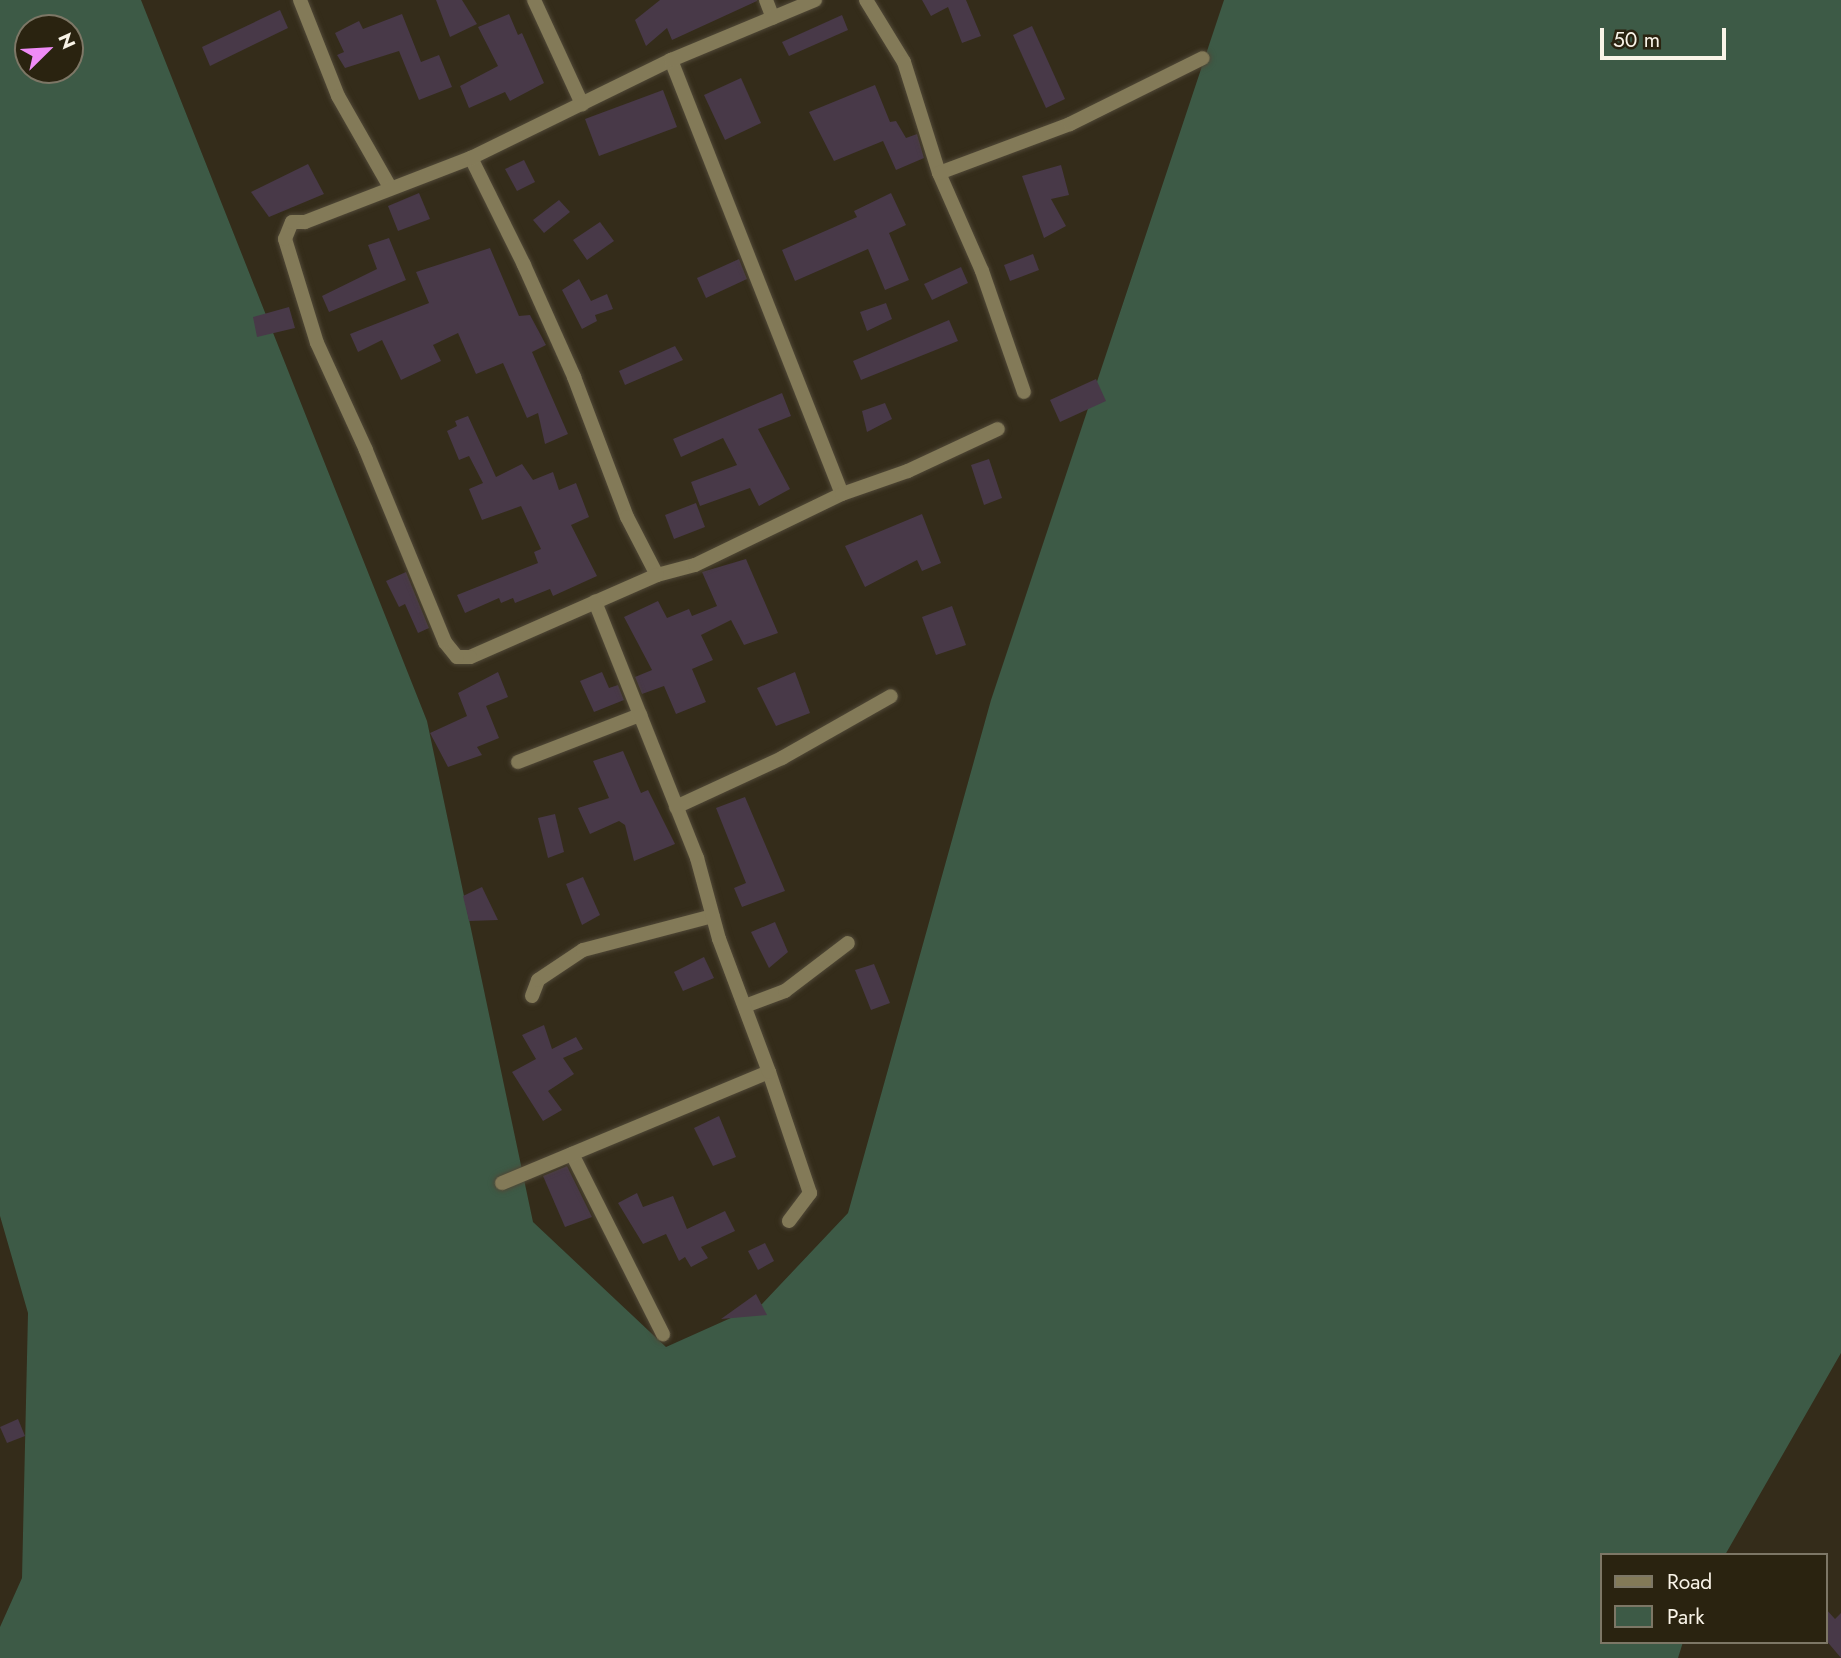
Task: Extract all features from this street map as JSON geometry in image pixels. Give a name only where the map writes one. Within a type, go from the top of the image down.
[{"type":"street","points":[[300,0],[338,96],[390,187]]},
{"type":"street","points":[[534,0],[582,104]]},
{"type":"street","points":[[766,0],[773,18]]},
{"type":"street","points":[[815,0],[671,60],[471,158],[304,222],[292,222],[285,239],[317,343],[366,450],[445,642],[457,657],[470,657],[657,575],[695,565],[842,494],[898,475],[998,429]]},
{"type":"street","points":[[866,0],[904,62],[939,173],[982,271],[1024,392]]},
{"type":"street","points":[[939,173],[1070,124],[1203,58]]},
{"type":"street","points":[[671,60],[842,494]]},
{"type":"street","points":[[471,158],[546,315],[627,517],[657,575]]},
{"type":"street","points":[[595,602],[697,858],[713,916],[810,1193],[789,1221]]},
{"type":"street","points":[[677,807],[782,758],[891,696]]},
{"type":"street","points":[[518,762],[640,715]]},
{"type":"street","points":[[532,996],[538,980],[583,950],[713,916]]},
{"type":"street","points":[[745,1006],[785,991],[848,943]]},
{"type":"street","points":[[502,1183],[769,1072]]},
{"type":"street","points":[[572,1154],[663,1334]]},
{"type":"green space","points":[[0,0],[141,0],[427,721],[533,1222],[666,1347],[762,1304],[848,1213],[991,700],[1224,0],[1841,0],[1841,1353],[1726,1553],[1600,1553],[1600,1644],[1682,1644],[1678,1658],[0,1658],[0,1627],[22,1578],[28,1313],[0,1216]]},
{"type":"building","points":[[436,0],[462,0],[477,24],[450,37]]},
{"type":"building","points":[[660,0],[757,1],[672,40],[667,28],[646,46],[635,20]]},
{"type":"building","points":[[922,0],[966,0],[981,36],[962,43],[948,7],[931,16]]},
{"type":"building","points":[[280,10],[288,28],[210,66],[202,47]]},
{"type":"building","points":[[402,14],[421,62],[439,55],[452,87],[419,100],[399,51],[345,68],[337,55],[344,52],[335,33],[359,21],[363,29]]},
{"type":"building","points":[[509,14],[518,35],[522,33],[544,83],[510,101],[505,92],[469,108],[460,86],[498,66],[478,27]]},
{"type":"building","points":[[842,15],[848,30],[789,56],[782,42]]},
{"type":"building","points":[[1032,26],[1065,99],[1046,108],[1013,35]]},
{"type":"building","points":[[741,78],[761,123],[725,140],[704,95]]},
{"type":"building","points":[[875,85],[890,122],[896,121],[906,138],[917,134],[924,158],[896,170],[883,141],[834,161],[809,112]]},
{"type":"building","points":[[663,90],[677,127],[599,156],[585,119]]},
{"type":"building","points":[[524,160],[535,182],[517,191],[505,169]]},
{"type":"building","points":[[308,164],[324,194],[269,217],[251,192]]},
{"type":"building","points":[[1061,165],[1069,195],[1051,199],[1066,226],[1044,238],[1022,176]]},
{"type":"building","points":[[419,193],[430,219],[398,231],[388,206]]},
{"type":"building","points":[[891,193],[906,225],[889,233],[909,280],[885,290],[868,249],[795,281],[782,250],[857,217],[854,211]]},
{"type":"building","points":[[559,200],[570,212],[544,233],[533,220]]},
{"type":"building","points":[[600,222],[614,241],[587,260],[573,240]]},
{"type":"building","points":[[389,238],[406,280],[329,312],[322,296],[377,269],[368,245]]},
{"type":"building","points":[[490,248],[519,316],[530,315],[546,345],[532,352],[568,434],[545,444],[538,413],[527,418],[503,363],[476,374],[458,333],[433,345],[441,361],[401,380],[382,340],[358,352],[350,334],[429,303],[416,272]]},
{"type":"building","points":[[1033,254],[1039,270],[1010,281],[1004,265]]},
{"type":"building","points":[[739,259],[747,279],[706,298],[697,278]]},
{"type":"building","points":[[961,267],[968,283],[932,300],[924,284]]},
{"type":"building","points":[[579,279],[591,301],[607,294],[613,309],[595,315],[597,321],[582,329],[562,290]]},
{"type":"building","points":[[886,303],[892,319],[867,331],[860,312]]},
{"type":"building","points":[[289,307],[295,328],[257,337],[253,317]]},
{"type":"building","points":[[949,320],[958,341],[861,380],[853,361]]},
{"type":"building","points":[[675,346],[683,360],[625,385],[619,371]]},
{"type":"building","points":[[1096,379],[1106,401],[1060,422],[1050,400]]},
{"type":"building","points":[[782,393],[791,416],[758,429],[790,489],[759,506],[750,488],[700,506],[691,482],[737,465],[723,438],[681,457],[673,439]]},
{"type":"building","points":[[885,403],[892,419],[867,432],[862,411]]},
{"type":"building","points":[[468,416],[496,477],[522,464],[533,480],[553,472],[559,490],[576,483],[589,517],[571,525],[597,576],[553,596],[550,589],[515,603],[513,598],[501,603],[499,598],[465,613],[457,595],[538,563],[534,552],[541,549],[521,506],[482,520],[469,489],[483,483],[469,456],[459,460],[447,431],[457,426],[455,421]]},
{"type":"building","points":[[989,459],[1002,498],[984,505],[971,465]]},
{"type":"building","points":[[696,503],[705,527],[674,539],[665,515]]},
{"type":"building","points":[[922,514],[941,563],[922,571],[917,560],[865,587],[845,546]]},
{"type":"building","points":[[746,559],[778,633],[744,645],[731,620],[701,635],[713,660],[692,669],[706,702],[676,714],[664,686],[642,694],[635,677],[652,670],[624,617],[658,601],[667,618],[689,609],[692,616],[717,606],[702,572]]},
{"type":"building","points":[[406,572],[429,628],[418,633],[405,604],[399,607],[386,581]]},
{"type":"building","points":[[952,606],[966,645],[936,655],[922,617]]},
{"type":"building","points":[[498,672],[508,697],[486,706],[499,738],[477,747],[482,755],[448,767],[430,733],[467,716],[458,693]]},
{"type":"building","points":[[602,672],[609,688],[618,685],[624,700],[594,712],[580,681]]},
{"type":"building","points":[[795,672],[810,713],[776,726],[757,688]]},
{"type":"building","points":[[623,751],[641,793],[648,790],[675,844],[634,861],[625,825],[619,821],[590,834],[578,808],[609,798],[593,761]]},
{"type":"building","points":[[745,797],[785,891],[742,907],[734,888],[746,883],[716,808]]},
{"type":"building","points":[[555,814],[564,852],[548,858],[538,818]]},
{"type":"building","points":[[583,877],[600,915],[582,925],[566,884]]},
{"type":"building","points":[[482,887],[498,920],[469,921],[463,896]]},
{"type":"building","points":[[775,922],[788,952],[769,968],[751,932]]},
{"type":"building","points":[[704,957],[714,978],[683,991],[674,972]]},
{"type":"building","points":[[874,964],[890,1003],[871,1010],[855,970]]},
{"type":"building","points":[[544,1025],[552,1049],[576,1037],[583,1049],[563,1058],[574,1074],[548,1091],[562,1110],[543,1121],[512,1072],[536,1059],[522,1035]]},
{"type":"building","points":[[719,1116],[736,1157],[713,1166],[694,1128]]},
{"type":"building","points":[[567,1166],[592,1217],[565,1227],[543,1176]]},
{"type":"building","points":[[637,1193],[643,1207],[673,1196],[687,1229],[725,1211],[735,1231],[701,1247],[708,1258],[691,1267],[685,1257],[679,1261],[666,1234],[643,1244],[618,1203]]},
{"type":"building","points":[[765,1243],[774,1261],[758,1270],[748,1251]]},
{"type":"building","points":[[756,1294],[767,1315],[721,1319]]},
{"type":"building","points":[[18,1419],[25,1436],[7,1443],[0,1427]]},
{"type":"building","points":[[1827,1610],[1835,1619],[1841,1613],[1841,1658],[1827,1641]]}]
